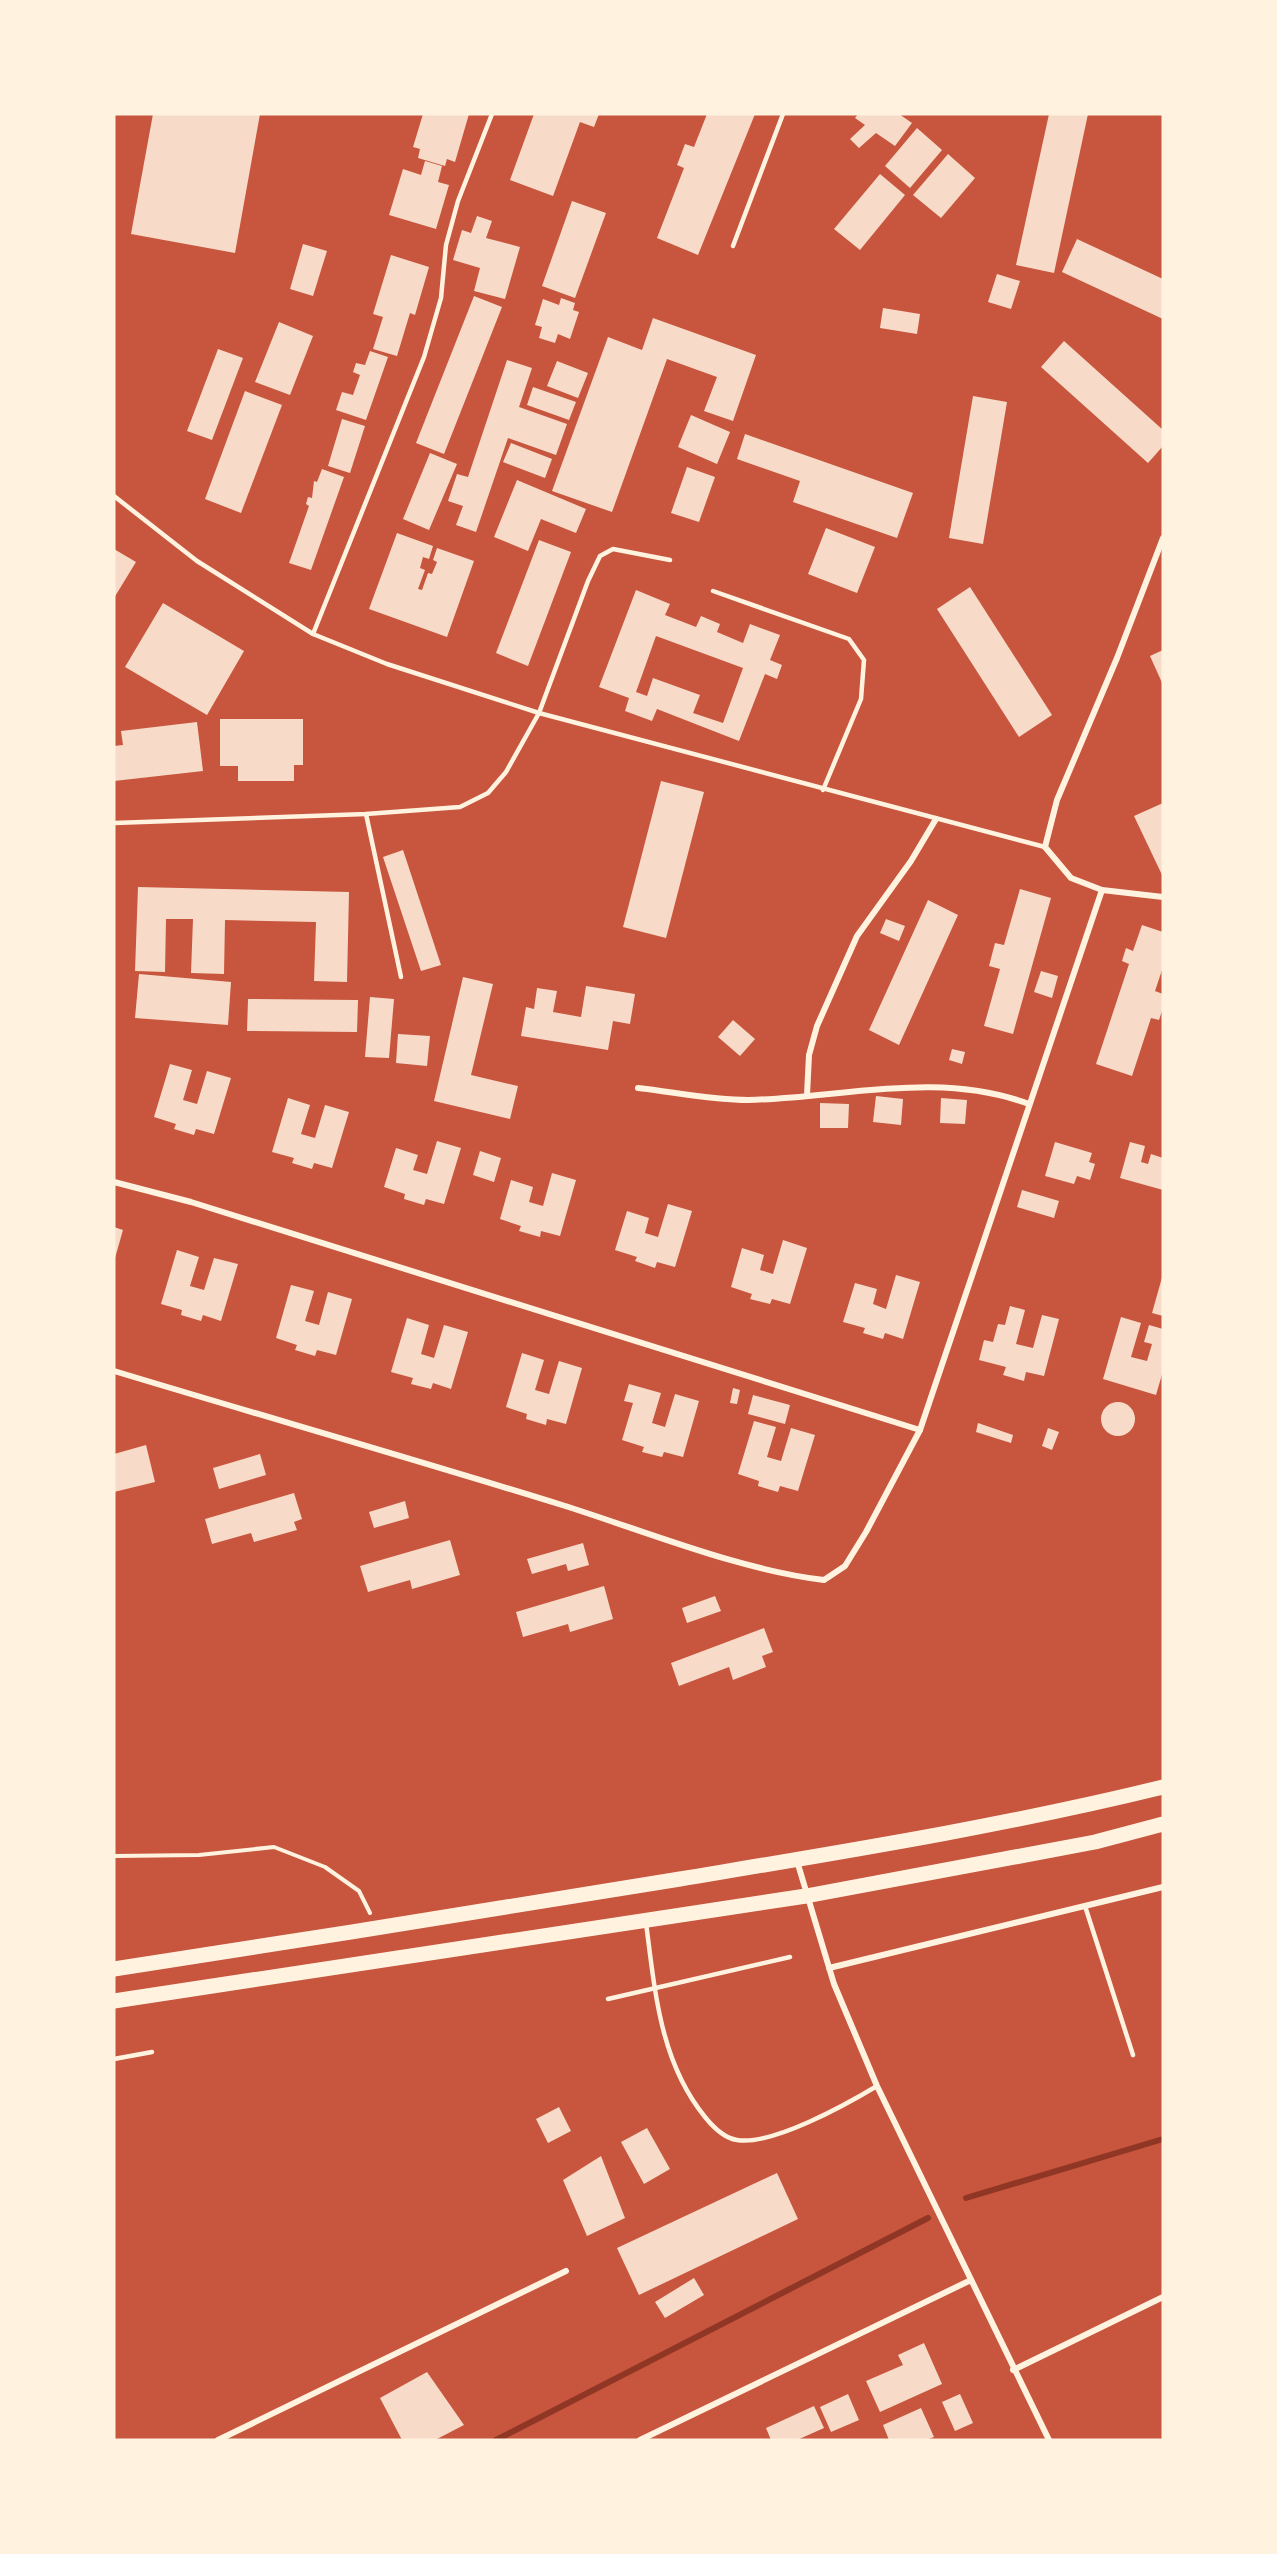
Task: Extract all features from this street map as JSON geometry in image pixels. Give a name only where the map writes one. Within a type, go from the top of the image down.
[{"type":"main road","points":[[114,1969],[377,1929],[797,1860],[1064,1811],[1163,1787]]},
{"type":"main road","points":[[114,2001],[806,1896],[1095,1842],[1163,1824]]},
{"type":"street","points":[[1163,538],[1117,658],[1057,800],[1045,847],[1071,878],[1102,890],[1163,897]]},
{"type":"street","points":[[807,1095],[809,1055],[817,1026],[857,936],[911,861],[936,819]]},
{"type":"street","points":[[114,1371],[561,1504],[748,1564],[790,1576],[824,1580],[844,1566],[867,1532],[920,1430],[1102,890]]},
{"type":"street","points":[[638,1088],[747,1100],[919,1086],[1003,1094],[1029,1104]]},
{"type":"street","points":[[114,1182],[203,1206],[920,1430]]},
{"type":"street","points":[[797,1860],[829,1968],[876,2086],[1049,2440]]},
{"type":"street","points":[[829,1968],[1163,1887]]},
{"type":"street","points":[[218,2440],[567,2271]]},
{"type":"street","points":[[640,2440],[971,2280]]},
{"type":"street","points":[[1014,2370],[1163,2297]]},
{"type":"lane","points":[[313,634],[424,357],[441,298],[446,245],[458,201],[492,114]]},
{"type":"lane","points":[[733,246],[783,114]]},
{"type":"lane","points":[[114,496],[197,561],[313,634],[387,664],[539,712],[823,790],[1045,847]]},
{"type":"lane","points":[[114,823],[366,814],[460,807],[488,793],[506,772],[539,712],[588,581],[600,556],[613,549],[670,560]]},
{"type":"lane","points":[[713,591],[849,639],[864,660],[861,699],[823,790]]},
{"type":"lane","points":[[366,814],[401,977]]},
{"type":"lane","points":[[1085,1906],[1133,2055]]},
{"type":"lane","points":[[646,1921],[658,2016],[674,2067],[690,2100],[716,2131],[737,2140],[763,2138],[831,2113],[876,2086]]},
{"type":"lane","points":[[608,1999],[790,1957]]},
{"type":"lane","points":[[114,2059],[152,2052]]},
{"type":"path","points":[[114,1856],[199,1855],[274,1847],[325,1867],[359,1892],[377,1929]]},
{"type":"building","points":[[153,114],[260,114],[235,253],[131,234]]},
{"type":"building","points":[[423,114],[469,114],[455,162],[447,159],[445,166],[418,158],[420,149],[413,147]]},
{"type":"building","points":[[534,114],[599,114],[594,127],[580,122],[553,196],[510,180]]},
{"type":"building","points":[[707,114],[755,114],[698,255],[657,238],[684,168],[677,165],[685,144],[694,147]]},
{"type":"building","points":[[858,114],[899,114],[912,123],[895,146],[876,133],[859,148],[850,139],[865,125],[855,118]]},
{"type":"building","points":[[1049,114],[1088,114],[1054,273],[1016,265]]},
{"type":"building","points":[[917,128],[942,150],[910,188],[885,166]]},
{"type":"building","points":[[948,154],[975,178],[941,218],[913,195]]},
{"type":"building","points":[[425,161],[442,166],[438,182],[449,185],[436,229],[389,215],[403,169],[421,175]]},
{"type":"building","points":[[880,174],[905,195],[860,250],[834,229]]},
{"type":"building","points":[[572,201],[606,213],[575,298],[542,286]]},
{"type":"building","points":[[477,216],[492,221],[486,238],[520,247],[505,299],[474,291],[480,268],[453,260],[462,230],[471,233]]},
{"type":"building","points":[[1077,239],[1163,279],[1163,319],[1062,272]]},
{"type":"building","points":[[303,244],[327,251],[313,296],[290,289]]},
{"type":"building","points":[[391,255],[429,267],[415,315],[410,313],[397,356],[373,349],[383,317],[373,314]]},
{"type":"building","points":[[997,274],[1020,281],[1011,309],[988,302]]},
{"type":"building","points":[[474,296],[502,307],[444,454],[416,443]]},
{"type":"building","points":[[561,298],[575,303],[573,310],[579,312],[570,339],[558,334],[555,343],[539,338],[542,327],[535,325],[543,299],[559,305]]},
{"type":"building","points":[[883,308],[920,314],[917,334],[880,328]]},
{"type":"building","points":[[653,318],[756,355],[733,421],[704,411],[717,377],[667,359],[612,512],[552,491],[608,337],[642,350]]},
{"type":"building","points":[[279,322],[313,336],[290,395],[255,382]]},
{"type":"building","points":[[1064,341],[1163,430],[1163,446],[1148,463],[1041,367]]},
{"type":"building","points":[[218,349],[243,358],[212,440],[187,431]]},
{"type":"building","points":[[370,351],[388,357],[366,420],[336,410],[342,392],[353,395],[360,375],[353,372],[356,363],[365,365]]},
{"type":"building","points":[[507,360],[532,368],[519,407],[567,424],[556,455],[508,438],[476,532],[456,525],[463,506],[448,501],[457,474],[468,477]]},
{"type":"building","points":[[557,361],[588,373],[578,398],[547,386]]},
{"type":"building","points":[[533,387],[576,402],[569,420],[527,405]]},
{"type":"building","points":[[245,391],[282,405],[241,513],[205,499]]},
{"type":"building","points":[[973,396],[1007,402],[983,544],[949,538]]},
{"type":"building","points":[[691,415],[730,432],[717,464],[678,447]]},
{"type":"building","points":[[342,419],[365,426],[350,473],[328,466]]},
{"type":"building","points":[[745,434],[913,493],[897,538],[793,502],[800,481],[737,459]]},
{"type":"building","points":[[511,443],[552,459],[545,478],[503,462]]},
{"type":"building","points":[[430,453],[457,464],[429,530],[403,519]]},
{"type":"building","points":[[687,467],[715,477],[699,522],[671,513]]},
{"type":"building","points":[[322,469],[344,477],[311,570],[289,563],[309,506],[306,504],[308,497],[312,498],[314,481],[317,482]]},
{"type":"building","points":[[517,480],[586,509],[576,533],[541,519],[528,551],[494,537]]},
{"type":"building","points":[[826,528],[875,547],[857,593],[808,574]]},
{"type":"building","points":[[397,533],[433,546],[429,559],[423,557],[420,568],[425,570],[418,589],[422,590],[428,573],[432,574],[437,562],[433,560],[437,548],[474,561],[447,637],[369,609]]},
{"type":"building","points":[[539,540],[571,552],[528,666],[496,653]]},
{"type":"building","points":[[114,549],[136,562],[114,598]]},
{"type":"building","points":[[970,587],[1052,715],[1019,737],[937,609]]},
{"type":"building","points":[[636,590],[670,604],[665,615],[696,627],[701,616],[720,624],[717,632],[743,643],[750,624],[780,635],[770,660],[782,665],[777,679],[765,674],[739,741],[657,709],[652,721],[625,711],[629,698],[599,687]],"holes":[[[656,636],[743,668],[723,723],[693,713],[700,695],[653,678],[647,696],[636,692]]]},
{"type":"building","points":[[163,603],[244,651],[207,715],[125,667]]},
{"type":"building","points":[[1163,650],[1163,685],[1150,656]]},
{"type":"building","points":[[220,719],[303,719],[303,765],[294,765],[294,781],[238,781],[238,766],[220,766]]},
{"type":"building","points":[[197,722],[203,771],[114,781],[114,746],[123,745],[121,731]]},
{"type":"building","points":[[661,781],[704,792],[666,938],[623,927]]},
{"type":"building","points":[[1163,803],[1163,877],[1134,816]]},
{"type":"building","points":[[403,850],[441,965],[421,971],[383,857]]},
{"type":"building","points":[[138,887],[349,892],[347,982],[314,981],[316,922],[225,920],[224,974],[191,973],[193,919],[166,919],[165,972],[135,971]]},
{"type":"building","points":[[1020,889],[1051,898],[1013,1034],[984,1026],[1000,969],[989,966],[995,943],[1004,945]]},
{"type":"building","points":[[928,900],[958,915],[899,1045],[869,1030]]},
{"type":"building","points":[[886,919],[905,926],[899,941],[880,933]]},
{"type":"building","points":[[1142,925],[1163,932],[1163,967],[1155,991],[1163,994],[1163,1008],[1159,1020],[1151,1018],[1132,1076],[1096,1064],[1129,964],[1122,961],[1126,948],[1133,951]]},
{"type":"building","points":[[1041,971],[1058,976],[1052,998],[1034,992]]},
{"type":"building","points":[[139,974],[231,982],[228,1025],[135,1018]]},
{"type":"building","points":[[463,977],[493,984],[471,1075],[518,1086],[510,1119],[434,1101]]},
{"type":"building","points":[[586,986],[635,994],[630,1024],[613,1021],[608,1050],[521,1036],[526,1007],[534,1009],[537,988],[557,991],[553,1012],[581,1017]]},
{"type":"building","points":[[370,997],[394,999],[389,1058],[365,1057]]},
{"type":"building","points":[[248,999],[358,1000],[357,1032],[247,1031]]},
{"type":"building","points":[[733,1020],[755,1039],[740,1056],[718,1037]]},
{"type":"building","points":[[398,1034],[430,1036],[427,1066],[396,1063]]},
{"type":"building","points":[[952,1049],[965,1052],[962,1064],[949,1060]]},
{"type":"building","points":[[170,1064],[192,1070],[183,1100],[197,1104],[207,1071],[231,1078],[214,1134],[196,1129],[194,1135],[174,1129],[176,1124],[154,1117]]},
{"type":"building","points":[[876,1096],[903,1099],[901,1125],[873,1122]]},
{"type":"building","points":[[288,1098],[310,1105],[301,1134],[315,1138],[325,1105],[349,1112],[332,1168],[314,1163],[312,1169],[292,1163],[294,1158],[272,1152]]},
{"type":"building","points":[[941,1098],[967,1100],[965,1124],[940,1123]]},
{"type":"building","points":[[820,1103],[849,1104],[848,1128],[820,1128]]},
{"type":"building","points":[[437,1141],[461,1148],[444,1204],[426,1199],[424,1205],[404,1199],[405,1194],[384,1187],[396,1148],[418,1155],[413,1170],[427,1174]]},
{"type":"building","points":[[1055,1142],[1092,1153],[1089,1162],[1095,1164],[1090,1180],[1077,1176],[1074,1184],[1045,1176]]},
{"type":"building","points":[[1130,1142],[1145,1146],[1141,1162],[1148,1164],[1151,1154],[1163,1158],[1163,1190],[1120,1178]]},
{"type":"building","points":[[480,1151],[501,1158],[494,1182],[473,1175]]},
{"type":"building","points":[[552,1173],[576,1180],[560,1236],[541,1231],[540,1237],[519,1231],[521,1226],[500,1219],[511,1180],[533,1187],[529,1202],[543,1206]]},
{"type":"building","points":[[1022,1190],[1059,1201],[1054,1218],[1017,1207]]},
{"type":"building","points":[[668,1204],[692,1211],[675,1267],[657,1262],[655,1268],[635,1261],[637,1257],[615,1250],[627,1211],[649,1218],[645,1233],[658,1237]]},
{"type":"building","points":[[114,1227],[123,1230],[115,1258],[114,1258]]},
{"type":"building","points":[[783,1240],[807,1248],[790,1304],[772,1299],[770,1304],[750,1299],[752,1294],[731,1287],[742,1248],[764,1255],[760,1270],[773,1274]]},
{"type":"building","points":[[177,1250],[199,1257],[190,1286],[204,1290],[214,1258],[238,1264],[221,1321],[203,1315],[201,1321],[181,1315],[182,1310],[161,1304]]},
{"type":"building","points":[[1163,1274],[1163,1316],[1152,1313]]},
{"type":"building","points":[[896,1275],[920,1282],[903,1339],[885,1333],[883,1339],[863,1333],[865,1328],[843,1322],[855,1283],[877,1289],[873,1304],[886,1309]]},
{"type":"building","points":[[291,1285],[314,1291],[305,1321],[319,1325],[328,1292],[352,1299],[336,1355],[317,1350],[315,1356],[295,1350],[297,1345],[276,1338]]},
{"type":"building","points":[[1010,1306],[1025,1310],[1016,1344],[1033,1348],[1042,1315],[1059,1319],[1044,1376],[1026,1372],[1024,1381],[1003,1375],[1006,1367],[979,1360],[984,1340],[993,1342],[998,1324],[1005,1325]]},
{"type":"building","points":[[1121,1317],[1141,1323],[1131,1357],[1147,1361],[1152,1344],[1144,1342],[1149,1325],[1163,1329],[1163,1371],[1156,1395],[1103,1379]]},
{"type":"building","points":[[407,1318],[429,1325],[421,1354],[434,1358],[444,1325],[468,1332],[451,1389],[433,1383],[431,1389],[411,1384],[413,1378],[391,1372]]},
{"type":"building","points":[[522,1353],[544,1360],[535,1390],[549,1394],[559,1361],[582,1368],[566,1424],[547,1419],[546,1425],[526,1419],[527,1414],[506,1407]]},
{"type":"building","points":[[629,1384],[661,1393],[652,1423],[665,1427],[675,1394],[699,1401],[683,1457],[664,1452],[662,1457],[642,1452],[644,1447],[622,1440],[633,1403],[624,1401]]},
{"type":"building","points":[[733,1388],[740,1390],[737,1404],[730,1403]]},
{"type":"building","points":[[753,1395],[790,1405],[785,1424],[748,1414]]},
{"type":"building","points":[[1118,1402],[1130,1407],[1135,1419],[1130,1431],[1118,1436],[1106,1431],[1101,1419],[1106,1407]]},
{"type":"building","points":[[754,1421],[776,1427],[767,1457],[781,1461],[791,1428],[815,1435],[798,1491],[780,1486],[778,1492],[758,1486],[759,1481],[738,1474]]},
{"type":"building","points":[[978,1423],[1013,1435],[1011,1443],[976,1432]]},
{"type":"building","points":[[1048,1428],[1059,1432],[1052,1450],[1042,1446]]},
{"type":"building","points":[[146,1445],[155,1482],[114,1492],[114,1454]]},
{"type":"building","points":[[260,1454],[266,1475],[219,1489],[213,1468]]},
{"type":"building","points":[[294,1493],[302,1519],[294,1522],[297,1530],[254,1542],[251,1533],[212,1544],[205,1519]]},
{"type":"building","points":[[405,1501],[409,1518],[374,1528],[369,1512]]},
{"type":"building","points":[[450,1540],[460,1575],[412,1589],[410,1580],[368,1592],[360,1566]]},
{"type":"building","points":[[583,1543],[589,1565],[568,1571],[566,1564],[532,1574],[527,1559]]},
{"type":"building","points":[[604,1586],[613,1619],[570,1632],[568,1624],[523,1637],[516,1612]]},
{"type":"building","points":[[715,1596],[721,1611],[687,1623],[682,1608]]},
{"type":"building","points":[[764,1628],[773,1652],[762,1656],[766,1667],[733,1680],[729,1667],[679,1686],[671,1663]]},
{"type":"building","points":[[559,2107],[571,2131],[548,2143],[536,2119]]},
{"type":"building","points":[[647,2128],[670,2169],[644,2184],[621,2142]]},
{"type":"building","points":[[601,2156],[625,2218],[587,2236],[563,2180]]},
{"type":"building","points":[[777,2173],[798,2219],[639,2295],[617,2248]]},
{"type":"building","points":[[694,2278],[704,2295],[665,2318],[655,2302]]},
{"type":"building","points":[[924,2343],[942,2384],[880,2412],[866,2381],[903,2365],[898,2355]]},
{"type":"building","points":[[427,2372],[464,2425],[435,2440],[402,2440],[380,2398]]},
{"type":"building","points":[[848,2394],[859,2420],[831,2432],[820,2407]]},
{"type":"building","points":[[960,2394],[973,2423],[955,2431],[942,2402]]},
{"type":"building","points":[[814,2406],[824,2428],[797,2440],[771,2440],[766,2428]]},
{"type":"building","points":[[921,2408],[934,2437],[926,2440],[889,2440],[883,2425]]},
{"type":"waterway","points":[[966,2198],[1163,2139]]},
{"type":"waterway","points":[[496,2440],[928,2218]]}]
